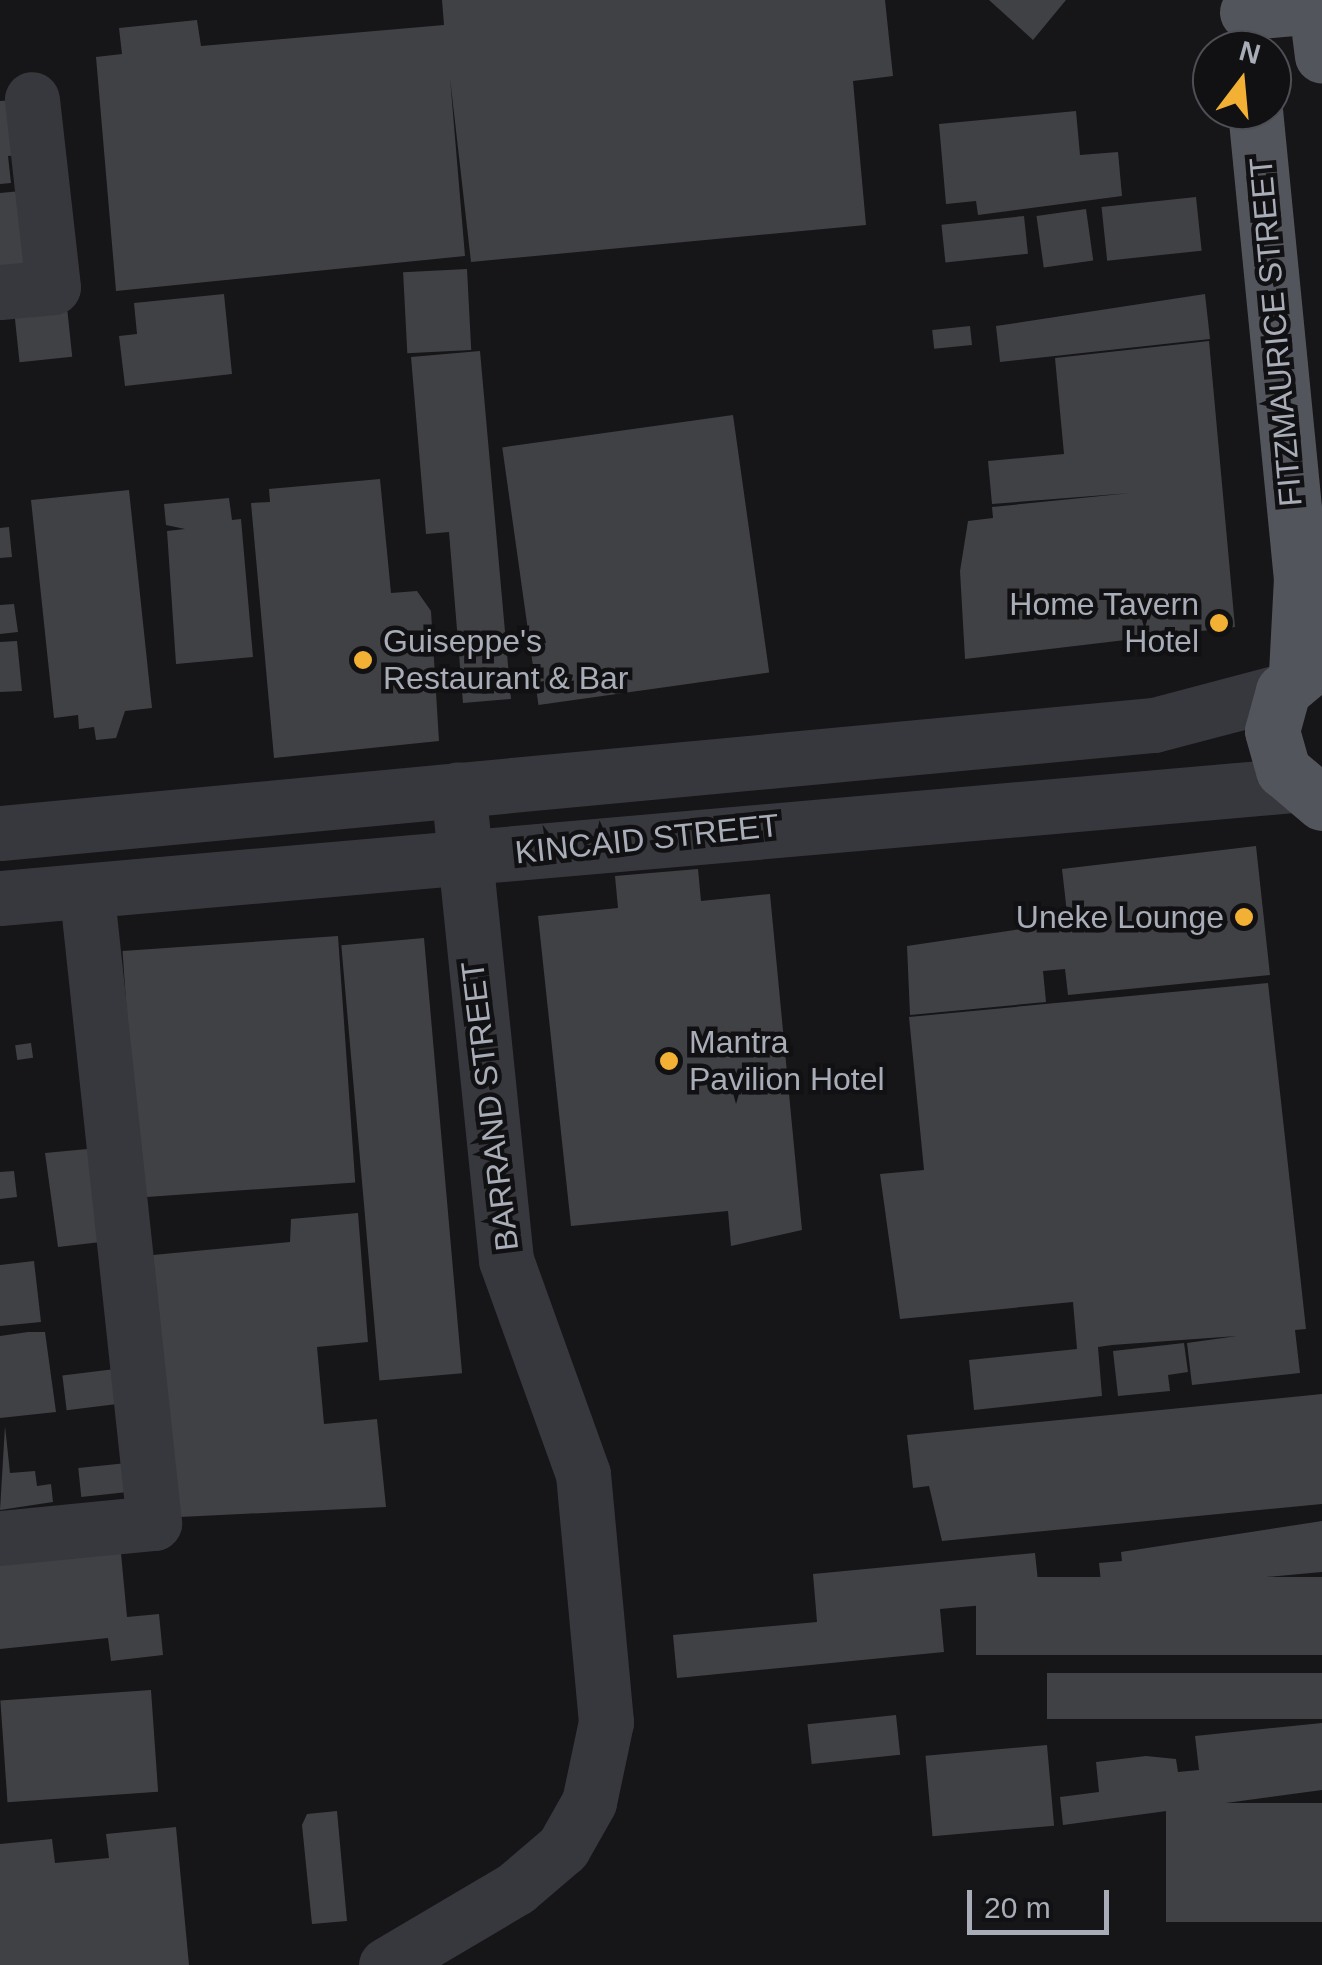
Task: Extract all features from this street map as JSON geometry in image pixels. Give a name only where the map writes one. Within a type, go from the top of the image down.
[{"type":"main road","points":[[1247,21],[1318,21]]},
{"type":"main road","name":"FITZMAURICE STREET","points":[[1257,130],[1302,578],[1300,674],[1272,731],[1312,807]]},
{"type":"street","points":[[0,292],[52,287],[32,99]]},
{"type":"street","name":"KINCAID STREET","points":[[0,833],[1154,725],[1300,674]]},
{"type":"street","name":"BARRAND STREET","points":[[386,1965],[516,1888],[563,1848],[590,1802],[606,1722],[583,1474],[506,1260],[458,789]]},
{"type":"street","name":"KINCAID STREET","points":[[0,898],[87,896],[463,858],[1312,807]]},
{"type":"street","points":[[0,1538],[154,1523],[87,896]]},
{"type":"building","points":[[442,0],[885,0],[893,76],[853,81],[866,225],[471,262],[450,78],[465,256],[116,291],[96,57],[122,54],[119,28],[197,20],[201,46],[444,25]]},
{"type":"building","points":[[989,0],[1066,0],[1033,40]]},
{"type":"building","points":[[15,100],[20,155],[8,156],[11,183],[0,184],[0,101]]},
{"type":"building","points":[[1076,111],[1080,155],[1118,152],[1122,196],[978,215],[976,201],[946,204],[939,124]]},
{"type":"building","points":[[21,191],[28,264],[0,267],[0,193]]},
{"type":"building","points":[[1196,197],[1202,251],[1107,261],[1102,207]]},
{"type":"building","points":[[1086,209],[1093,260],[1044,267],[1036,216]]},
{"type":"building","points":[[1024,216],[1028,254],[945,262],[941,225]]},
{"type":"building","points":[[467,269],[471,350],[407,353],[403,272]]},
{"type":"building","points":[[224,294],[232,374],[125,386],[119,336],[137,334],[134,303]]},
{"type":"building","points":[[1205,294],[1210,339],[1000,362],[996,326]]},
{"type":"building","points":[[67,307],[72,357],[20,362],[14,313]]},
{"type":"building","points":[[970,326],[972,345],[934,349],[932,330]]},
{"type":"building","points":[[1209,341],[1235,627],[965,659],[960,571],[968,521],[993,518],[992,507],[1131,493],[992,504],[988,461],[1064,454],[1055,358]]},
{"type":"building","points":[[480,351],[511,699],[463,703],[449,532],[426,534],[411,357]]},
{"type":"building","points":[[733,415],[769,672],[538,705],[502,447]]},
{"type":"building","points":[[380,479],[391,593],[417,591],[431,611],[439,741],[274,758],[251,503],[270,502],[269,489]]},
{"type":"building","points":[[129,490],[152,708],[125,711],[116,738],[96,740],[94,727],[79,729],[78,715],[54,718],[31,500]]},
{"type":"building","points":[[229,498],[232,520],[241,519],[253,657],[176,664],[167,531],[185,529],[166,525],[164,504]]},
{"type":"building","points":[[9,527],[12,557],[0,558],[0,528]]},
{"type":"building","points":[[14,604],[18,632],[0,634],[0,605]]},
{"type":"building","points":[[17,641],[22,691],[0,692],[0,642]]},
{"type":"building","points":[[1256,846],[1270,975],[1068,995],[1065,969],[1043,971],[1046,1002],[910,1015],[907,946],[1068,922],[1062,869]]},
{"type":"building","name":"Mantra Pavilion Hotel","points":[[698,869],[701,901],[770,894],[802,1230],[731,1246],[728,1211],[571,1226],[538,916],[618,908],[615,876]]},
{"type":"building","points":[[338,936],[355,1182],[140,1197],[123,951]]},
{"type":"building","points":[[424,938],[462,1373],[379,1381],[341,945]]},
{"type":"building","points":[[1268,983],[1306,1329],[1295,1330],[1300,1373],[1192,1385],[1187,1343],[1237,1336],[1112,1345],[1098,1347],[1102,1396],[974,1410],[969,1360],[1077,1349],[1073,1302],[900,1319],[880,1174],[924,1170],[909,1017]]},
{"type":"building","points":[[31,1043],[33,1058],[17,1060],[15,1045]]},
{"type":"building","points":[[98,1148],[101,1242],[58,1247],[45,1153]]},
{"type":"building","points":[[14,1171],[17,1197],[0,1199],[0,1172]]},
{"type":"building","points":[[358,1213],[368,1342],[317,1347],[324,1424],[377,1419],[386,1507],[180,1517],[153,1255],[290,1242],[291,1219]]},
{"type":"building","points":[[34,1261],[41,1322],[0,1326],[0,1265]]},
{"type":"building","points":[[45,1332],[56,1412],[0,1418],[0,1336]]},
{"type":"building","points":[[1184,1343],[1188,1372],[1168,1375],[1170,1391],[1118,1396],[1113,1351]]},
{"type":"building","points":[[115,1369],[119,1404],[67,1410],[62,1375]]},
{"type":"building","points":[[1322,1394],[1322,1504],[942,1541],[929,1486],[913,1488],[907,1435]]},
{"type":"building","points":[[5,1426],[10,1473],[35,1471],[37,1486],[51,1484],[53,1502],[0,1510]]},
{"type":"building","points":[[127,1463],[130,1492],[81,1497],[78,1468]]},
{"type":"building","points":[[1322,1521],[1322,1572],[1102,1592],[1099,1563],[1122,1561],[1121,1552]]},
{"type":"building","points":[[120,1543],[127,1617],[159,1614],[163,1655],[111,1661],[108,1638],[0,1649],[0,1555]]},
{"type":"building","points":[[1035,1553],[1040,1600],[940,1609],[944,1652],[677,1678],[673,1635],[817,1622],[813,1574]]},
{"type":"building","points":[[976,1577],[1322,1577],[1322,1655],[976,1655]]},
{"type":"building","points":[[1047,1673],[1322,1673],[1322,1719],[1047,1719]]},
{"type":"building","points":[[151,1690],[158,1792],[7,1802],[0,1701]]},
{"type":"building","points":[[896,1715],[900,1755],[812,1764],[807,1724]]},
{"type":"building","points":[[1322,1723],[1322,1790],[1063,1825],[1060,1797],[1099,1792],[1096,1762],[1146,1756],[1176,1759],[1178,1772],[1199,1770],[1195,1736]]},
{"type":"building","points":[[1047,1745],[1054,1826],[933,1836],[925,1756]]},
{"type":"building","points":[[1166,1803],[1322,1803],[1322,1922],[1166,1922]]},
{"type":"building","points":[[337,1811],[347,1921],[312,1924],[302,1825],[307,1814]]},
{"type":"building","points":[[176,1827],[189,1965],[0,1965],[0,1844],[52,1839],[55,1863],[109,1858],[106,1834]]},
{"type":"place","name":"Home Tavern Hotel","points":[[1219,623]]},
{"type":"place","name":"Guiseppe's Restaurant & Bar","points":[[363,660]]},
{"type":"place","name":"Uneke Lounge","points":[[1244,917]]},
{"type":"place","name":"Mantra Pavilion Hotel","points":[[669,1061]]}]
